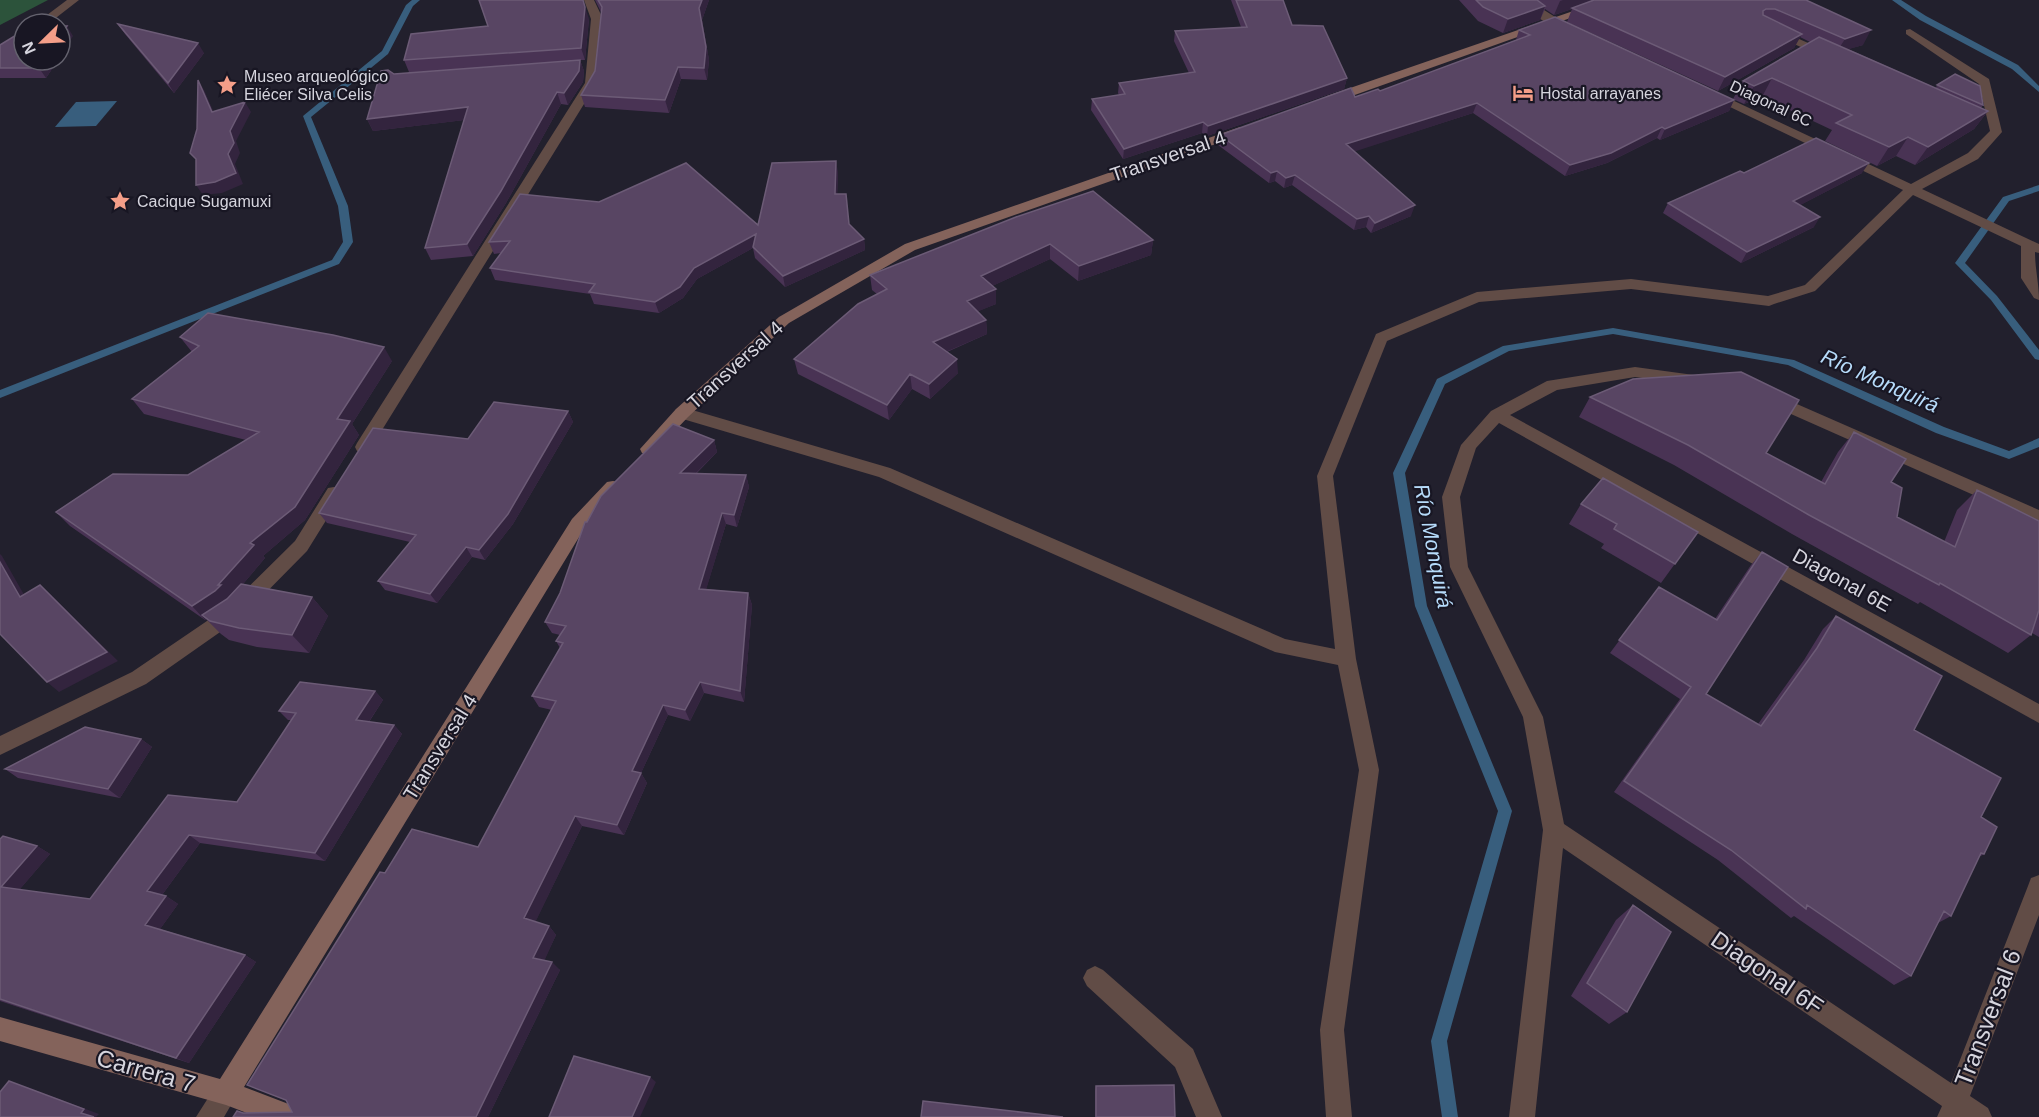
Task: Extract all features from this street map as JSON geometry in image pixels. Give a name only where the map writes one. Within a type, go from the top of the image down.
[{"type":"street","points":[[58,12],[74,0]]},
{"type":"street","points":[[0,746],[139,678],[236,611],[301,546],[591,83],[587,65],[597,19],[589,0]]},
{"type":"street","points":[[1521,0],[1552,21],[1584,36]]},
{"type":"street","points":[[1316,104],[1616,0]]},
{"type":"street","points":[[1763,27],[1804,50],[1840,61]]},
{"type":"street","points":[[1339,1117],[1332,1030],[1370,770],[1346,659],[1325,476],[1381,338],[1477,297],[1631,284],[1769,301],[1810,288],[1913,188],[1973,156],[1991,130],[1994,112],[1984,82],[1910,32]]},
{"type":"street","name":"Diagonal 6C","points":[[1698,89],[1724,96],[1995,228],[2035,243]]},
{"type":"street","name":"Transversal 4","points":[[226,1094],[578,525],[682,413],[784,320],[910,247],[1248,128]]},
{"type":"street","points":[[2035,243],[2028,278],[2039,296]]},
{"type":"street","points":[[1522,1117],[1554,830],[1533,717],[1459,567],[1451,497],[1469,445],[1497,415],[1553,385],[1635,372],[1711,382]]},
{"type":"street","points":[[1754,391],[2039,518]]},
{"type":"street","points":[[682,413],[884,472],[1282,646],[1346,659]]},
{"type":"street","name":"Diagonal 6E","points":[[1497,415],[2039,714]]},
{"type":"street","name":"Diagonal 6F","points":[[1554,830],[1953,1109],[1979,1117]]},
{"type":"street","name":"Transversal 6","points":[[1953,1109],[2039,886]]},
{"type":"street","points":[[1095,978],[1184,1058],[1209,1117]]},
{"type":"street","name":"Carrera 7","points":[[0,1029],[226,1094],[290,1117]]},
{"type":"street","points":[[209,1117],[226,1094]]},
{"type":"green space","points":[[0,0],[48,0],[25,12],[12,12],[12,19],[0,25]]},
{"type":"water","points":[[117,101],[96,126],[55,127],[76,102]]},
{"type":"building","points":[[479,0],[583,0],[585,7],[581,48],[404,60],[411,34],[488,26]]},
{"type":"building","points":[[598,0],[702,0],[699,8],[706,47],[704,68],[678,67],[665,100],[581,95],[595,71],[602,7]]},
{"type":"building","points":[[1236,0],[1283,0],[1292,25],[1323,26],[1347,78],[1208,126],[1203,122],[1124,149],[1092,99],[1125,94],[1119,83],[1195,72],[1175,31],[1247,27]]},
{"type":"building","points":[[1476,0],[1537,0],[1545,6],[1508,19],[1483,7]]},
{"type":"building","points":[[1594,0],[1806,0],[1871,30],[1845,39],[1775,9],[1766,9],[1763,15],[1802,34],[1725,77],[1572,8]]},
{"type":"building","points":[[1555,17],[1734,100],[1665,129],[1662,127],[1611,153],[1570,165],[1477,103],[1346,144],[1415,205],[1375,223],[1369,216],[1357,219],[1295,175],[1286,178],[1277,171],[1271,173],[1220,135],[1351,88],[1355,97],[1378,89],[1380,91],[1530,35],[1519,30]]},
{"type":"building","points":[[118,24],[198,43],[168,83]]},
{"type":"building","points":[[1819,37],[1988,111],[1928,147],[1908,137],[1889,147],[1836,123],[1852,115],[1772,78],[1754,86],[1743,81]]},
{"type":"building","points":[[12,38],[12,68],[0,68],[0,45]]},
{"type":"building","points":[[580,60],[579,71],[564,93],[557,92],[501,191],[467,244],[425,248],[468,107],[367,119],[381,71],[388,70],[394,74]]},
{"type":"building","points":[[1955,74],[1980,86],[1983,105],[1937,85]]},
{"type":"building","points":[[198,80],[212,112],[245,102],[230,131],[234,143],[228,154],[236,173],[215,182],[196,185],[196,159],[190,153],[197,129]]},
{"type":"building","points":[[1816,138],[1869,163],[1793,201],[1820,217],[1747,252],[1668,203],[1740,171],[1744,173]]},
{"type":"building","points":[[836,161],[835,194],[846,194],[849,224],[864,239],[783,276],[753,247],[756,234],[694,268],[680,287],[655,302],[589,292],[595,284],[490,268],[510,241],[489,242],[520,194],[599,202],[686,163],[758,225],[772,163]]},
{"type":"building","points":[[1093,191],[1153,240],[1079,266],[1050,244],[981,276],[996,289],[967,301],[986,320],[933,342],[957,359],[929,384],[910,374],[887,405],[794,359],[858,304],[887,289],[870,275],[1016,217]]},
{"type":"building","points":[[208,313],[333,335],[384,347],[337,419],[350,421],[295,507],[250,543],[254,545],[218,585],[221,585],[192,606],[56,512],[113,474],[188,475],[259,432],[132,399],[199,346],[180,337]]},
{"type":"building","points":[[1741,372],[1799,400],[1766,453],[1825,484],[1854,432],[1906,459],[1891,482],[1902,488],[1897,517],[1955,547],[1977,490],[2039,521],[2039,610],[2031,635],[1940,583],[1939,585],[1809,515],[1688,445],[1590,397],[1633,379]]},
{"type":"building","points":[[494,402],[568,411],[508,514],[479,550],[466,547],[430,594],[378,581],[416,535],[319,513],[373,428],[468,439]]},
{"type":"building","points":[[673,424],[714,440],[680,473],[746,475],[734,515],[722,513],[699,589],[748,593],[740,691],[700,682],[685,710],[663,705],[632,771],[641,773],[617,825],[575,816],[524,918],[549,926],[533,958],[552,962],[476,1117],[233,1117],[237,1111],[243,1113],[292,1112],[286,1100],[247,1085],[380,872],[385,873],[412,829],[478,847],[556,701],[532,696],[563,643],[556,641],[566,626],[545,622],[560,593],[585,522],[601,496]]},
{"type":"building","points":[[1603,478],[1698,532],[1675,564],[1614,529],[1617,524],[1581,504]]},
{"type":"building","points":[[1762,552],[1788,567],[1706,694],[1761,726],[1817,648],[1836,616],[1942,676],[1914,730],[2001,778],[1981,817],[1997,827],[1984,854],[1981,853],[1951,916],[1944,911],[1911,976],[1807,905],[1806,909],[1731,850],[1624,781],[1691,687],[1619,640],[1659,587],[1717,620]]},
{"type":"building","points":[[0,562],[20,597],[40,585],[107,652],[47,682],[0,634]]},
{"type":"building","points":[[241,584],[312,597],[292,635],[239,628],[210,621],[202,615],[227,599]]},
{"type":"building","points":[[300,682],[375,691],[356,720],[394,725],[315,853],[189,835],[147,891],[166,896],[145,925],[245,955],[176,1058],[0,999],[0,839],[3,836],[37,846],[1,887],[90,899],[168,795],[237,802],[296,713],[279,711]]},
{"type":"building","points":[[85,727],[141,739],[108,789],[5,769]]},
{"type":"building","points":[[1633,905],[1671,932],[1627,1012],[1587,983]]},
{"type":"building","points":[[574,1056],[650,1077],[632,1117],[549,1117]]},
{"type":"building","points":[[9,1081],[84,1109],[81,1113],[94,1117],[0,1117],[0,1092]]},
{"type":"building","points":[[1174,1085],[1175,1117],[1096,1117],[1096,1086]]},
{"type":"building","points":[[923,1101],[1063,1117],[921,1117]]},
{"type":"waterway","points":[[0,394],[336,262],[348,242],[343,206],[307,116],[385,52],[410,5],[416,0]]},
{"type":"waterway","name":"Río Monquirá","points":[[1896,0],[1923,18],[2015,67],[2039,90]]},
{"type":"waterway","name":"Río Monquirá","points":[[2039,188],[2006,199],[1960,263],[1994,298],[2039,357]]},
{"type":"waterway","name":"Río Monquirá","points":[[1450,1117],[1439,1041],[1505,811],[1421,606],[1399,473],[1441,382],[1507,348],[1613,331],[1790,362],[1940,430],[2009,455],[2039,442]]},
{"type":"place","name":"Museo arqueológico Eliécer Silva Celis","points":[[227,85]]},
{"type":"place","name":"Hostal arrayanes","points":[[1523,93]]},
{"type":"place","name":"Cacique Sugamuxi","points":[[120,201]]}]
